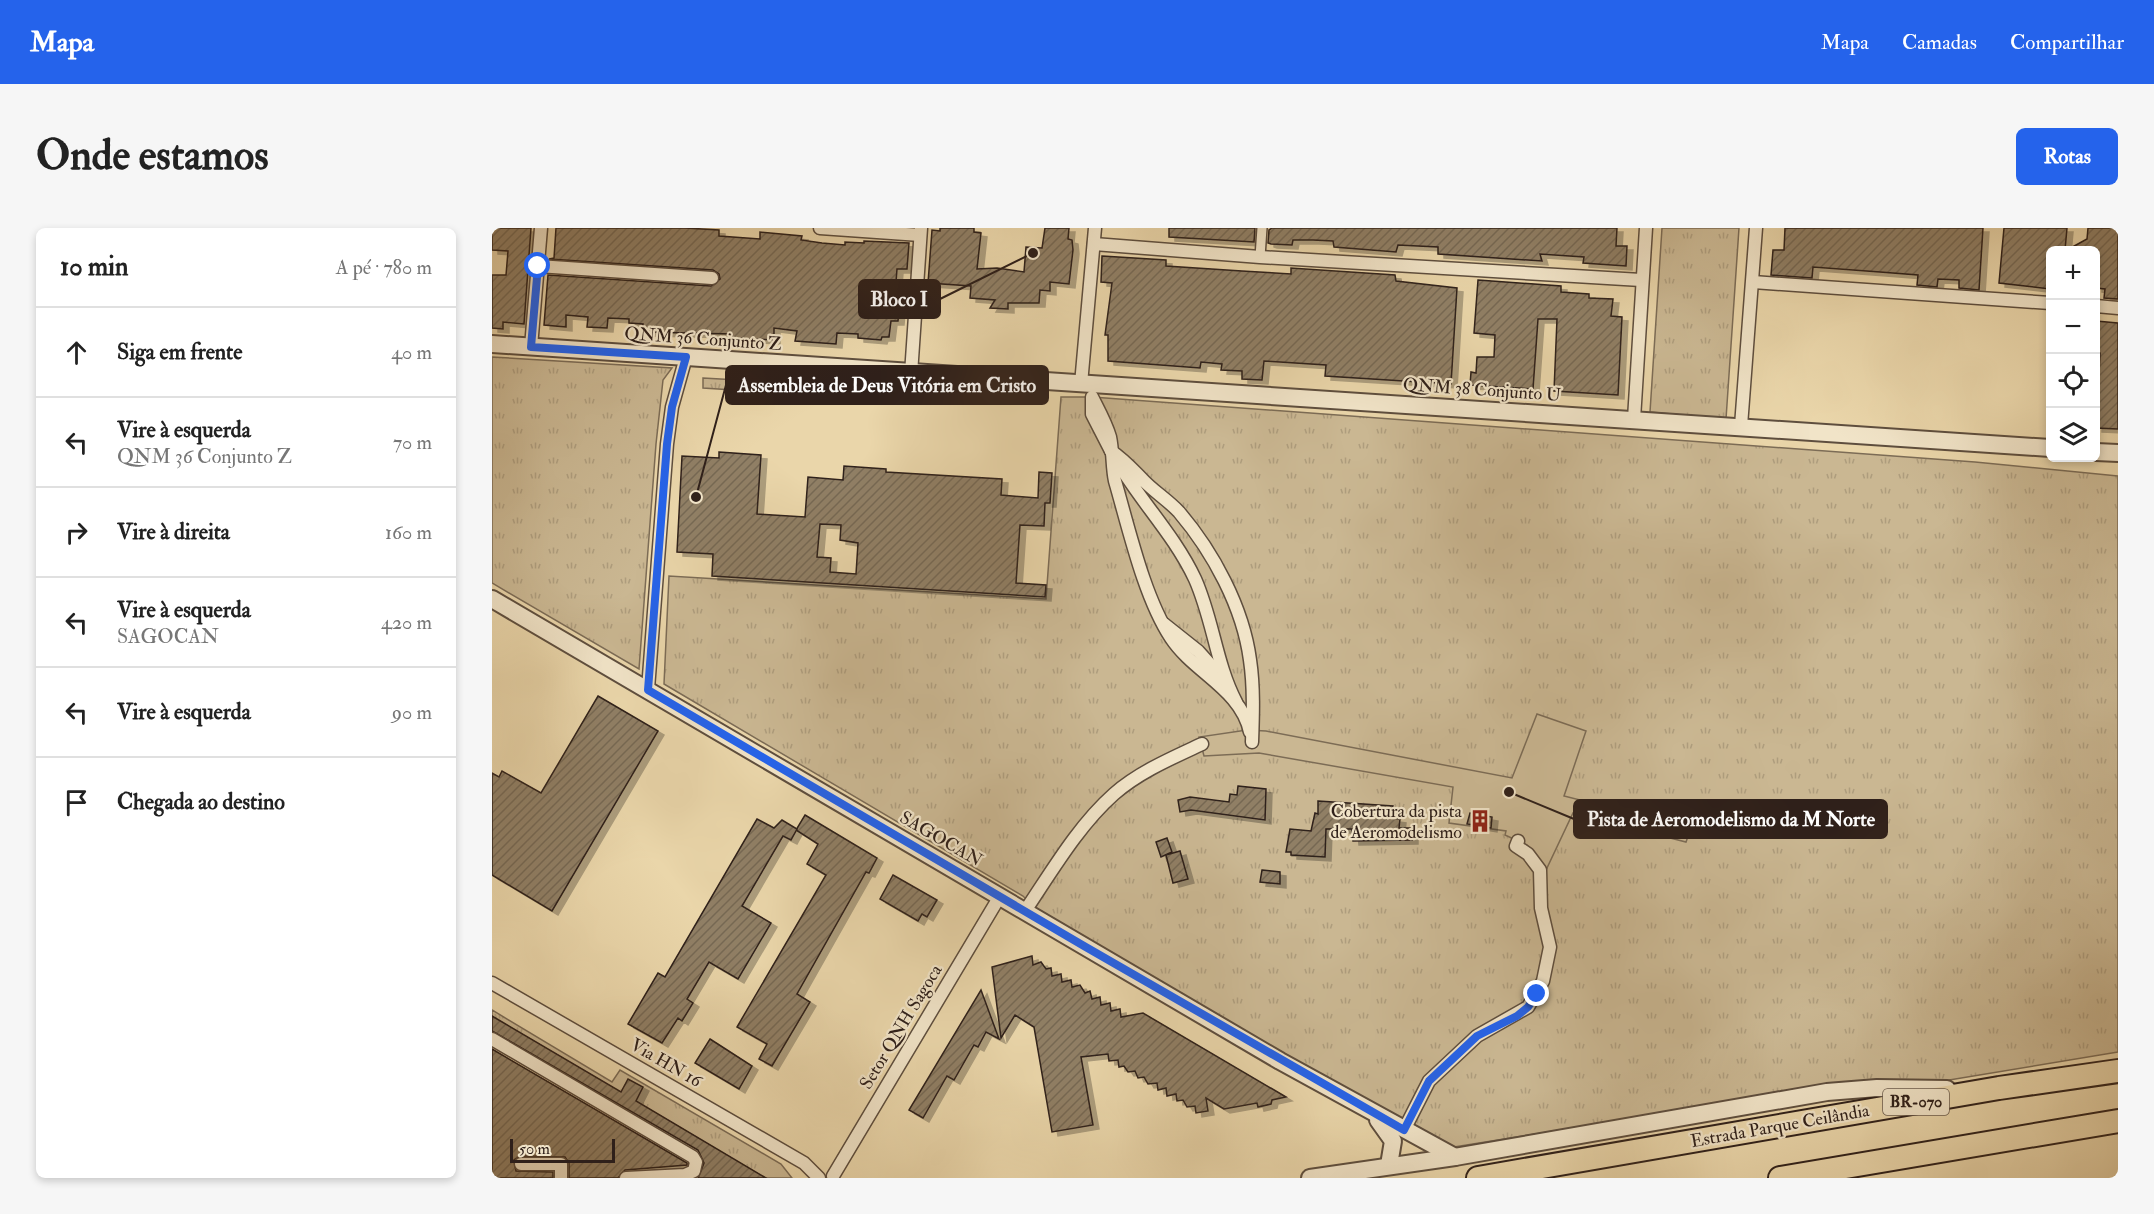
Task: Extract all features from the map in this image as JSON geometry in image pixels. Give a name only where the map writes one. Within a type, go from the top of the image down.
[{"type":"highway","name":"Estrada Parque Ceilândia","points":[[1478,1178],[1525,1173],[1999,1088],[2118,1071]]},
{"type":"highway","points":[[1780,1178],[2118,1121]]},
{"type":"street","points":[[531,347],[541,228]]},
{"type":"street","points":[[820,228],[921,231],[911,374]]},
{"type":"street","points":[[1081,384],[1095,228]]},
{"type":"street","points":[[1260,257],[1262,228]]},
{"type":"street","points":[[1634,419],[1646,228]]},
{"type":"street","points":[[1741,426],[1756,228]]},
{"type":"street","points":[[1094,244],[1260,257],[1641,280]]},
{"type":"street","points":[[538,266],[712,278]]},
{"type":"street","points":[[1753,282],[2046,303]]},
{"type":"street","points":[[2100,306],[2118,308]]},
{"type":"street","name":"QNM 36 Conjunto Z","points":[[492,344],[911,374]]},
{"type":"street","points":[[648,690],[667,444],[672,407],[686,357]]},
{"type":"street","name":"QNM 38 Conjunto U","points":[[911,374],[1634,419],[2046,448]]},
{"type":"street","points":[[1111,451],[1115,481],[1128,527],[1163,624],[1182,652],[1236,702]]},
{"type":"street","points":[[1111,451],[1129,462],[1142,479],[1177,510],[1204,542],[1222,578],[1238,616],[1250,657],[1254,700],[1252,742],[1248,722],[1227,684],[1214,632],[1195,580],[1168,532],[1121,469],[1111,451]]},
{"type":"street","points":[[2100,452],[2118,453]]},
{"type":"street","name":"SAGOCAN","points":[[492,599],[1372,1113],[1455,1157]]},
{"type":"street","points":[[1163,624],[1198,651],[1227,684]]},
{"type":"street","points":[[1025,911],[1091,817],[1115,793],[1171,758],[1202,744]]},
{"type":"street","points":[[1404,1130],[1429,1081],[1477,1036],[1528,1007],[1543,981],[1550,947],[1541,908],[1540,870],[1528,854],[1516,846],[1518,841]]},
{"type":"street","name":"Setor QNH Sagoca","points":[[834,1177],[1000,896]]},
{"type":"street","name":"Via HN 16","points":[[492,983],[804,1163],[819,1178]]},
{"type":"street","points":[[492,1039],[693,1157],[696,1162],[693,1171],[685,1175],[626,1178]]},
{"type":"street","points":[[1310,1178],[1455,1157],[1827,1092],[1877,1088],[1999,1088]]},
{"type":"street","name":"SAGOCAN","points":[[1372,1113],[1388,1130],[1393,1141],[1389,1165]]},
{"type":"street","points":[[521,1164],[561,1164],[561,1178]]},
{"type":"green space","points":[[1662,228],[1739,228],[1726,419],[1650,412]]},
{"type":"green space","points":[[492,357],[672,368],[663,380],[639,669],[492,583]]},
{"type":"green space","points":[[703,378],[898,389],[897,401],[703,388]]},
{"type":"green space","points":[[1061,397],[1092,397],[1975,462],[2118,476],[2118,1052],[1925,1084],[1857,1083],[1454,1147],[1407,1126],[1034,907],[1023,896],[664,684],[669,576],[1046,599]]},
{"type":"green space","points":[[1537,714],[1586,731],[1564,796],[1691,828],[1686,842],[1573,813],[1546,870],[1527,845],[1505,835],[1506,831],[1449,823],[1453,787],[1259,753],[1204,756],[1199,737],[1247,730],[1266,731],[1512,778]]},
{"type":"green space","points":[[492,1010],[612,1082],[620,1070],[781,1164],[792,1178],[761,1178],[492,1018]]},
{"type":"building","points":[[492,228],[531,228],[524,324],[503,322],[503,329],[492,328],[492,275],[506,275],[508,251],[492,250]]},
{"type":"building","points":[[556,228],[685,228],[719,230],[719,236],[760,239],[760,232],[802,236],[801,240],[845,245],[845,242],[864,243],[864,241],[909,243],[907,269],[897,269],[895,295],[900,295],[898,321],[891,321],[889,337],[882,337],[881,340],[858,338],[858,334],[837,333],[836,344],[795,341],[797,331],[774,328],[774,340],[732,338],[732,334],[642,332],[643,324],[629,323],[629,319],[608,318],[607,328],[587,327],[588,317],[566,315],[566,327],[544,325],[548,275],[711,286],[720,279],[719,274],[713,270],[549,259],[554,258]]},
{"type":"building","points":[[940,228],[974,228],[974,232],[981,233],[977,269],[997,268],[1024,272],[1026,247],[1042,248],[1045,228],[1069,228],[1068,239],[1072,240],[1073,250],[1069,284],[1050,282],[1050,291],[1040,290],[1039,303],[1008,303],[1008,309],[990,308],[995,300],[970,298],[971,286],[928,283],[932,230],[940,231]]},
{"type":"building","points":[[1169,228],[1255,228],[1254,242],[1169,237]]},
{"type":"building","points":[[1272,228],[1617,228],[1616,246],[1627,246],[1626,266],[1583,263],[1584,257],[1540,254],[1542,261],[1438,254],[1438,247],[1398,245],[1396,252],[1334,247],[1333,241],[1293,240],[1292,245],[1271,244],[1268,243],[1269,230]]},
{"type":"building","points":[[1785,228],[1983,228],[1979,290],[1959,288],[1959,280],[1938,279],[1937,287],[1917,285],[1918,275],[1813,267],[1812,278],[1771,275],[1773,250],[1784,250]]},
{"type":"building","points":[[2004,228],[2067,228],[2065,246],[2046,246],[2046,289],[1999,283]]},
{"type":"building","points":[[2088,228],[2118,228],[2118,299],[2104,298],[2105,289],[2100,288],[2100,246],[2074,246],[2087,239]]},
{"type":"building","points":[[1102,256],[1166,260],[1166,266],[1242,271],[1291,274],[1291,268],[1395,275],[1396,281],[1457,288],[1451,384],[1325,376],[1326,365],[1264,361],[1262,380],[1242,379],[1242,371],[1221,370],[1222,364],[1201,362],[1200,368],[1108,361],[1108,335],[1105,335],[1112,283],[1101,282]]},
{"type":"building","points":[[1478,280],[1561,286],[1561,292],[1589,294],[1589,298],[1613,299],[1611,316],[1622,317],[1618,395],[1554,391],[1557,319],[1538,319],[1533,389],[1470,385],[1471,372],[1476,373],[1477,357],[1494,357],[1495,335],[1474,333]]},
{"type":"building","points":[[2100,321],[2118,323],[2118,429],[2100,428]]},
{"type":"building","points":[[719,452],[761,455],[757,514],[805,517],[808,477],[843,480],[844,466],[886,469],[886,472],[1002,479],[1001,495],[1038,498],[1039,472],[1052,473],[1050,503],[1045,503],[1044,526],[1020,525],[1016,583],[1046,585],[1045,597],[712,576],[713,554],[677,552],[682,456],[719,458]],"holes":[[[820,524],[841,525],[840,540],[858,543],[856,574],[830,572],[831,558],[817,557]]]},
{"type":"building","points":[[598,696],[658,731],[552,911],[492,875],[492,773],[499,777],[502,771],[541,793]]},
{"type":"building","points":[[1238,786],[1266,789],[1265,820],[1191,810],[1180,812],[1178,800],[1190,797],[1229,802],[1230,794],[1237,795]]},
{"type":"building","points":[[1318,801],[1393,806],[1393,818],[1400,819],[1399,828],[1412,828],[1412,840],[1353,841],[1352,829],[1326,829],[1325,857],[1291,855],[1291,852],[1286,852],[1290,829],[1311,831],[1315,813],[1318,814]]},
{"type":"building","name":"Cobertura da pista de Aeromodelismo","points":[[1470,813],[1492,817],[1491,828],[1467,824]]},
{"type":"building","points":[[805,815],[877,858],[869,873],[866,872],[797,994],[810,1002],[772,1066],[759,1059],[767,1044],[737,1027],[826,875],[807,864],[818,844],[796,830]]},
{"type":"building","points":[[757,819],[774,828],[782,820],[797,829],[791,840],[783,836],[742,906],[771,923],[738,979],[709,962],[687,999],[693,1003],[682,1021],[678,1018],[662,1043],[628,1024],[658,973],[665,977]]},
{"type":"building","points":[[1167,838],[1172,852],[1161,857],[1156,842]]},
{"type":"building","points":[[1180,851],[1188,879],[1173,883],[1166,855]]},
{"type":"building","points":[[1262,870],[1280,872],[1280,884],[1260,882]]},
{"type":"building","points":[[893,875],[937,900],[927,917],[922,914],[918,921],[880,899]]},
{"type":"building","points":[[1032,956],[1033,965],[1041,962],[1046,969],[1051,968],[1052,976],[1061,974],[1062,982],[1071,980],[1072,987],[1080,985],[1085,993],[1090,991],[1092,999],[1100,997],[1101,1005],[1110,1003],[1111,1011],[1120,1009],[1121,1017],[1143,1013],[1286,1097],[1272,1100],[1271,1104],[1258,1107],[1257,1103],[1224,1109],[1206,1098],[1208,1111],[1196,1113],[1195,1106],[1187,1107],[1183,1100],[1177,1101],[1176,1094],[1167,1096],[1166,1088],[1158,1090],[1157,1083],[1148,1084],[1144,1077],[1138,1078],[1135,1071],[1128,1072],[1124,1066],[1119,1067],[1118,1060],[1109,1061],[1108,1054],[1081,1057],[1093,1125],[1052,1132],[1034,1027],[1015,1015],[1001,1038],[992,967]]},
{"type":"building","points":[[981,990],[999,1039],[986,1032],[978,1047],[974,1045],[954,1080],[947,1076],[923,1118],[909,1110]]},
{"type":"building","points":[[492,1016],[621,1092],[628,1079],[643,1087],[636,1101],[766,1178],[698,1178],[704,1163],[698,1150],[492,1031]]},
{"type":"building","points":[[710,1039],[752,1066],[739,1089],[695,1063]]},
{"type":"building","points":[[492,1049],[687,1165],[625,1170],[618,1178],[569,1178],[569,1163],[565,1157],[521,1156],[514,1160],[516,1171],[553,1172],[553,1178],[492,1178]]},
{"type":"place","name":"Bloco I","points":[[1033,253]]},
{"type":"place","name":"Assembleia de Deus Vitória em Cristo","points":[[696,497]]},
{"type":"place","name":"Pista de Aeromodelismo da M Norte","points":[[1509,792]]},
{"type":"place","name":"Cobertura da pista de Aeromodelismo","points":[[1480,821]]},
{"type":"route","points":[[538,266],[531,347],[686,357],[672,407],[667,444],[648,690],[1280,1061],[1404,1130],[1416,1102],[1429,1081],[1477,1036],[1517,1016],[1528,1007],[1537,994]]}]
